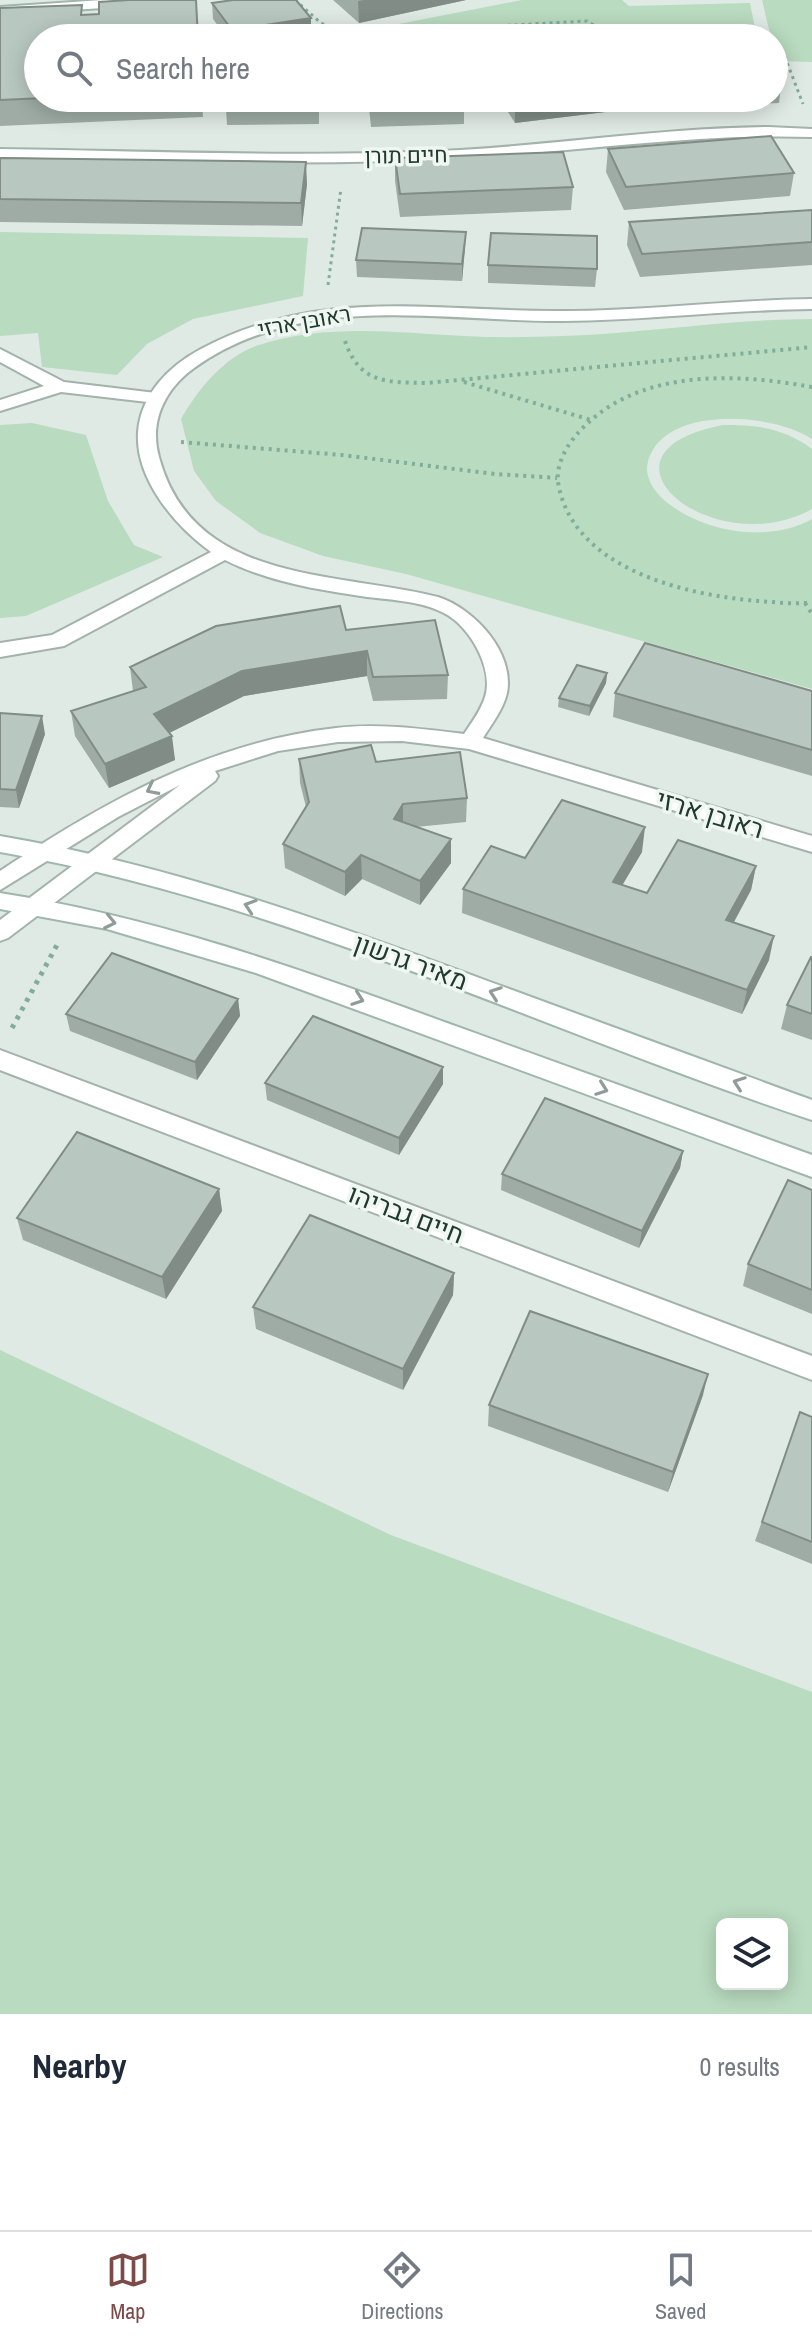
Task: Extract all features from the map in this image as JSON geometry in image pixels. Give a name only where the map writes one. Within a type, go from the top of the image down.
[{"type":"street","points":[[0,11],[161,0]]},
{"type":"street","name":"חיים תורן","points":[[0,153],[345,156],[507,151],[720,132],[812,133]]},
{"type":"street","name":"ראובן ארזי","points":[[144,438],[156,398],[167,382],[186,366],[226,340],[287,320],[332,314],[417,311],[554,316],[812,304]]},
{"type":"street","points":[[0,354],[60,387],[156,398]]},
{"type":"street","points":[[0,406],[60,387]]},
{"type":"street","points":[[144,438],[159,481],[177,512],[196,533],[224,553],[259,568],[289,576],[413,597],[452,609],[475,632],[488,652],[496,673],[496,696],[470,742]]},
{"type":"street","points":[[0,650],[57,641],[224,553]]},
{"type":"street","name":"ראובן ארזי","points":[[0,882],[46,851],[158,786],[250,749],[344,734],[443,737],[470,742],[812,844]]},
{"type":"street","name":"ראובן ארזי","points":[[0,932],[173,800],[250,749]]},
{"type":"street","name":"מאיר גרשון","points":[[0,844],[91,861],[196,889],[335,933],[812,1110]]},
{"type":"street","name":"מאיר גרשון","points":[[0,901],[74,914],[205,947],[333,990],[812,1166]]},
{"type":"street","name":"חיים גבריהו","points":[[4,1048],[812,1368]]},
{"type":"path","points":[[295,0],[323,24]]},
{"type":"path","points":[[539,24],[587,21],[592,24]]},
{"type":"path","points":[[788,65],[807,115]]},
{"type":"path","points":[[345,156],[332,314],[351,361],[373,380],[426,383],[812,347]]},
{"type":"path","points":[[812,387],[749,378],[702,379],[649,388],[606,407],[571,437],[558,478],[571,520],[614,561],[670,587],[720,600],[812,602]]},
{"type":"path","points":[[460,380],[591,420]]},
{"type":"path","points":[[144,438],[558,478]]},
{"type":"path","points":[[805,603],[812,614]]},
{"type":"path","points":[[4,1048],[74,914]]},
{"type":"green space","points":[[522,0],[622,0],[629,6],[750,3],[754,24],[399,24]]},
{"type":"green space","points":[[762,0],[812,0],[812,62],[788,61],[788,24],[768,24]]},
{"type":"green space","points":[[0,232],[308,238],[303,296],[193,319],[147,344],[117,375],[42,367],[38,333],[0,336]]},
{"type":"green space","points":[[812,319],[812,439],[771,423],[745,419],[693,423],[671,432],[655,447],[647,467],[652,485],[663,499],[696,520],[715,526],[735,531],[775,531],[812,519],[812,689],[406,574],[323,556],[260,533],[216,501],[194,471],[181,419],[204,385],[235,357],[259,345],[310,334],[362,331],[489,337],[550,336]]},
{"type":"green space","points":[[32,423],[86,435],[108,501],[134,545],[163,557],[26,616],[0,618],[0,425]]},
{"type":"green space","points":[[723,425],[770,429],[812,449],[812,509],[774,522],[736,523],[702,514],[676,498],[661,478],[662,458],[681,439]]},
{"type":"green space","points":[[0,1350],[391,1535],[812,1692],[812,2014],[0,2014]]},
{"type":"building","points":[[196,0],[197,24],[24,24],[24,99],[0,100],[0,8],[82,5],[81,15],[99,14],[99,2]]},
{"type":"building","points":[[296,0],[311,18],[272,24],[228,24],[212,3]]},
{"type":"building","points":[[771,136],[794,173],[626,187],[608,149]]},
{"type":"building","points":[[563,152],[573,187],[400,194],[395,158]]},
{"type":"building","points":[[0,158],[306,162],[301,203],[0,199]]},
{"type":"building","points":[[812,210],[812,242],[642,254],[629,222]]},
{"type":"building","points":[[362,228],[466,232],[462,264],[356,260]]},
{"type":"building","points":[[491,233],[597,236],[597,269],[488,265]]},
{"type":"building","points":[[340,606],[346,630],[435,620],[448,675],[373,677],[367,651],[242,671],[154,714],[172,736],[105,764],[71,711],[146,687],[130,667],[216,626]]},
{"type":"building","points":[[645,643],[812,691],[812,750],[615,693]]},
{"type":"building","points":[[577,665],[607,673],[590,706],[559,698]]},
{"type":"building","points":[[0,713],[42,716],[16,790],[0,789]]},
{"type":"building","points":[[371,745],[376,762],[460,752],[467,798],[403,804],[394,819],[451,839],[420,881],[361,855],[345,872],[283,844],[309,802],[299,759]]},
{"type":"building","points":[[562,800],[645,827],[613,882],[647,893],[678,840],[756,866],[726,920],[774,936],[747,990],[463,889],[491,846],[525,858]]},
{"type":"building","points":[[112,953],[238,999],[195,1062],[66,1014]]},
{"type":"building","points":[[812,957],[812,1014],[787,1005]]},
{"type":"building","points":[[313,1016],[443,1067],[399,1138],[265,1083]]},
{"type":"building","points":[[545,1098],[683,1151],[642,1231],[502,1174]]},
{"type":"building","points":[[77,1132],[219,1189],[162,1277],[17,1218]]},
{"type":"building","points":[[788,1180],[812,1190],[812,1290],[748,1264]]},
{"type":"building","points":[[310,1215],[454,1273],[403,1369],[253,1307]]},
{"type":"building","points":[[530,1311],[708,1374],[673,1472],[489,1405]]},
{"type":"building","points":[[800,1412],[812,1417],[812,1542],[762,1522]]}]
